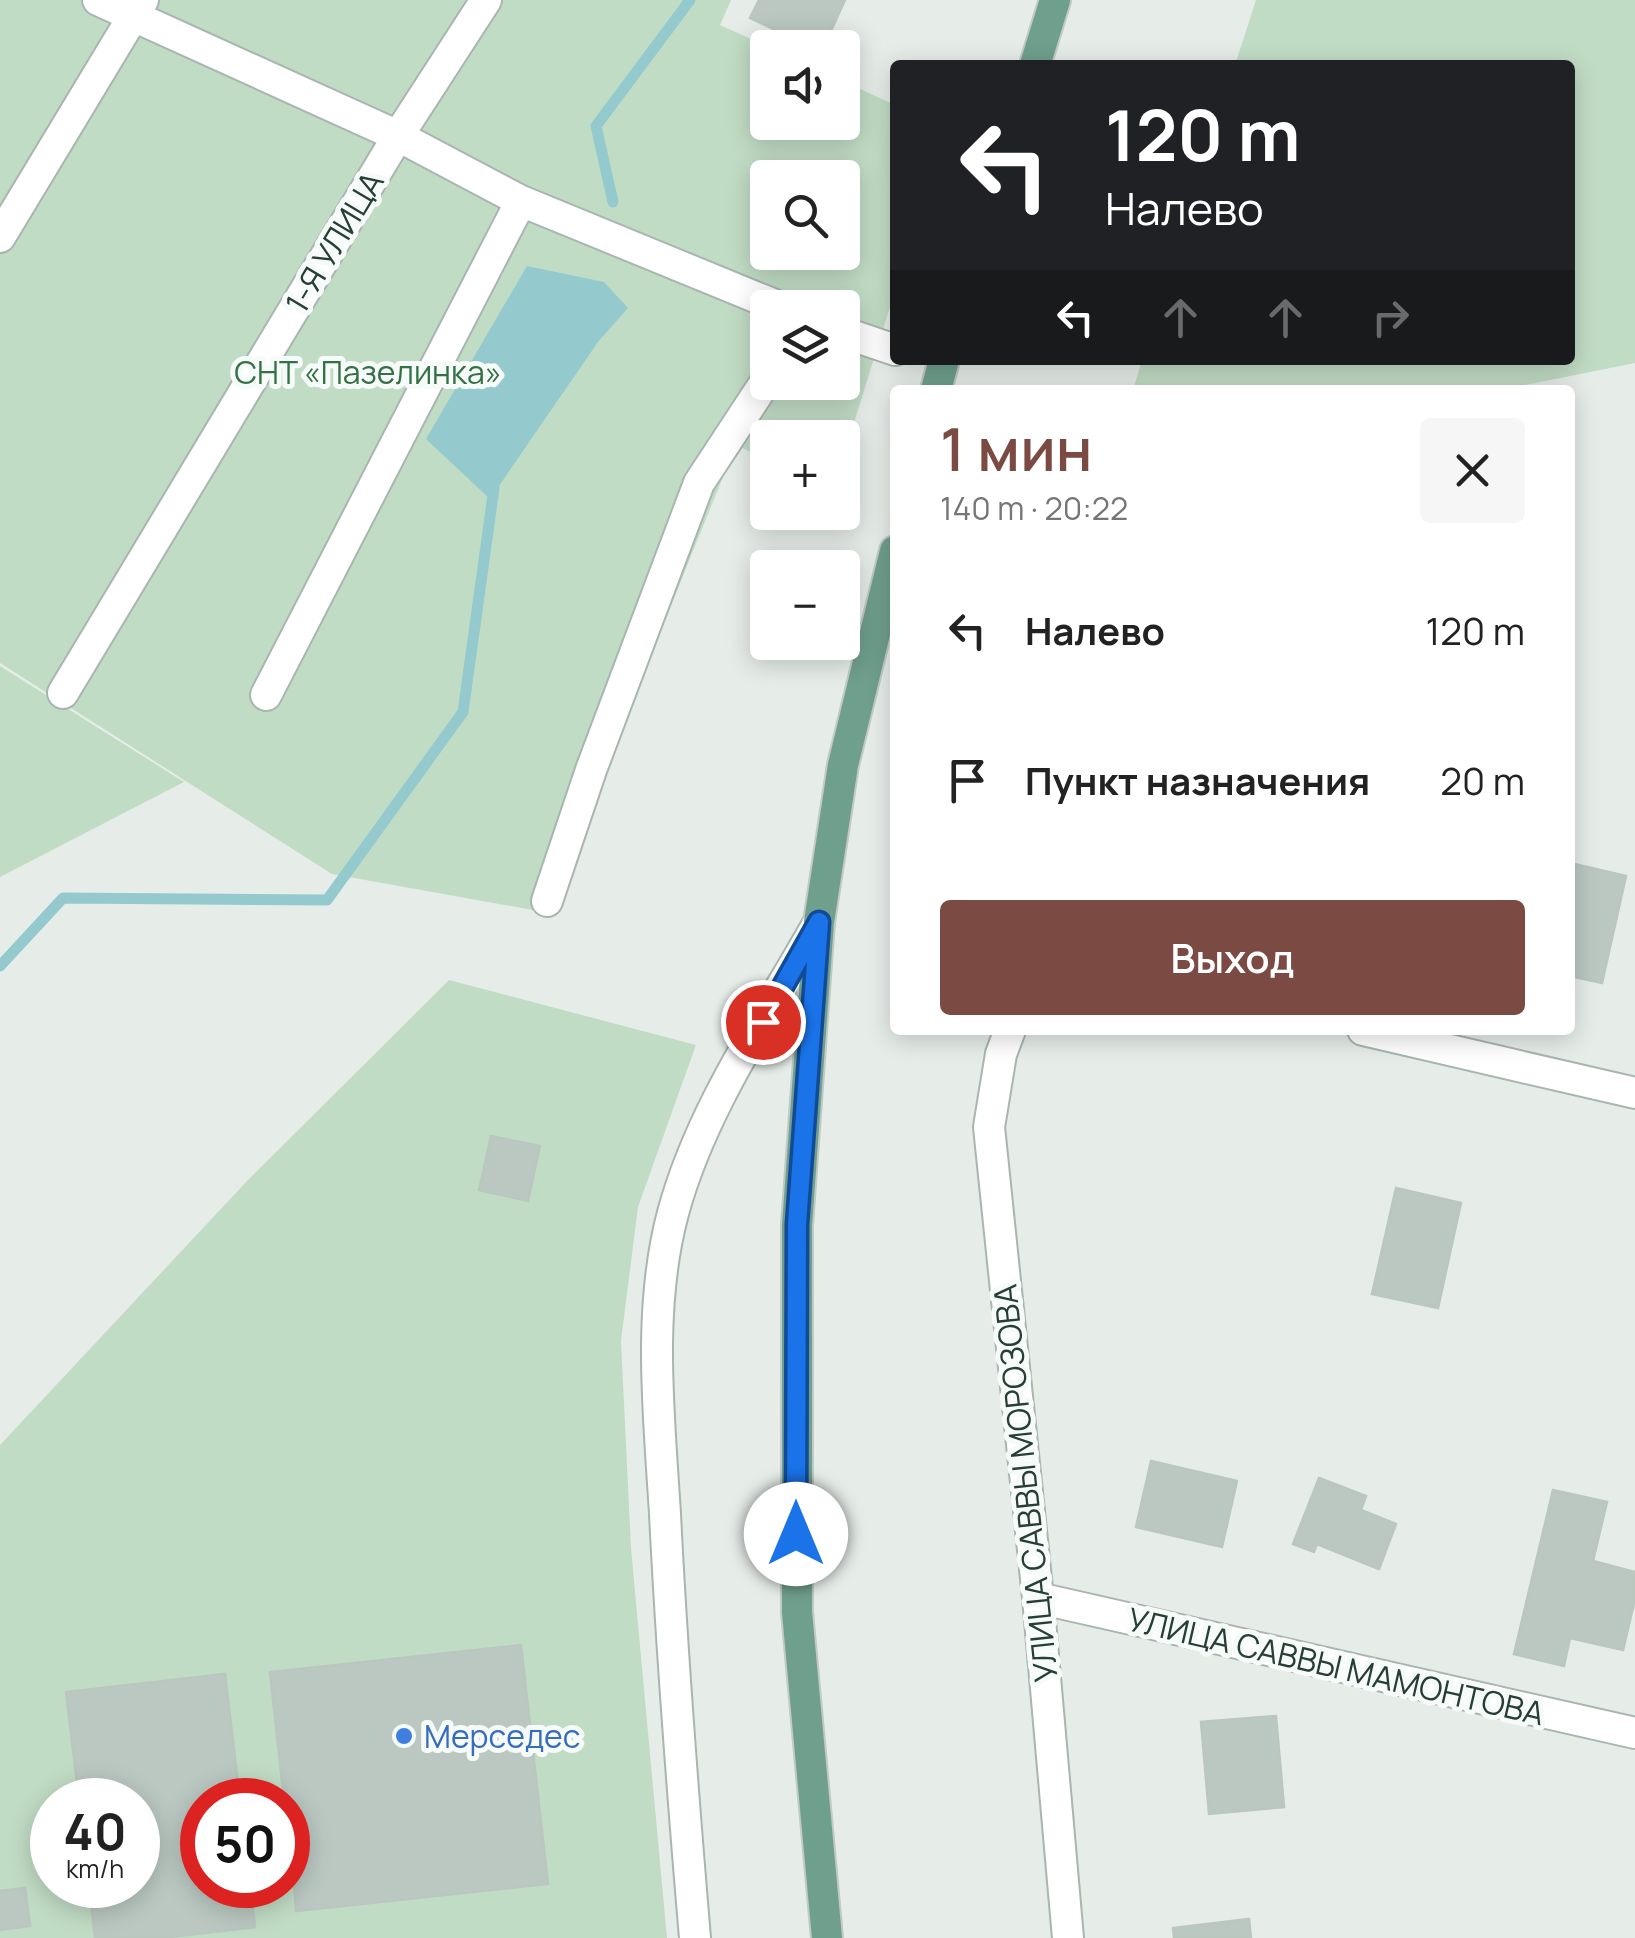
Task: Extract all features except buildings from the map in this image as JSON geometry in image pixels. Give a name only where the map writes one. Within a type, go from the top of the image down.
[{"type":"main road","points":[[1037,60],[1055,0]]},
{"type":"main road","points":[[827,1938],[796,1612],[797,1224],[819,922],[843,765],[890,572]]},
{"type":"street","points":[[98,0],[138,8],[521,200],[750,295]]},
{"type":"street","name":"1-Я УЛИЦА","points":[[63,693],[398,136],[486,0]]},
{"type":"street","points":[[0,237],[138,8]]},
{"type":"street","points":[[266,694],[521,200]]},
{"type":"street","points":[[860,338],[890,348]]},
{"type":"street","points":[[547,901],[591,770],[700,483],[754,400]]},
{"type":"street","points":[[695,1938],[674,1688],[660,1430],[657,1352],[662,1269],[672,1217],[694,1157],[742,1056],[819,922]]},
{"type":"street","name":"УЛИЦА САВВЫ МОРОЗОВА","points":[[1008,1035],[988,1127],[1038,1598],[1068,1938]]},
{"type":"street","points":[[1384,1035],[1635,1093]]},
{"type":"street","name":"УЛИЦА САВВЫ МАМОНТОВА","points":[[1038,1598],[1635,1733]]},
{"type":"green space","name":"СНТ «Пазелинка»","points":[[0,0],[731,0],[720,25],[750,38],[750,140],[860,140],[860,89],[890,103],[890,307],[855,420],[750,420],[750,452],[736,445],[587,813],[555,914],[332,874],[0,663]]},
{"type":"green space","points":[[1256,0],[1635,0],[1635,363],[1525,385],[1134,385],[1140,365],[1575,365],[1575,60],[1237,60]]},
{"type":"green space","points":[[0,666],[184,782],[0,877]]},
{"type":"green space","points":[[449,980],[696,1045],[638,1207],[621,1341],[631,1548],[667,1938],[0,1938],[0,1445],[247,1181]]},
{"type":"water","points":[[527,266],[604,282],[628,308],[598,342],[490,499],[426,439]]},
{"type":"waterway","points":[[613,202],[596,126],[690,0]]},
{"type":"waterway","points":[[0,966],[63,898],[327,900],[463,712],[494,488]]},
{"type":"place","name":"Мерседес","points":[[404,1736]]},
{"type":"route","points":[[763,1022],[819,922],[797,1224],[796,1534]]}]
